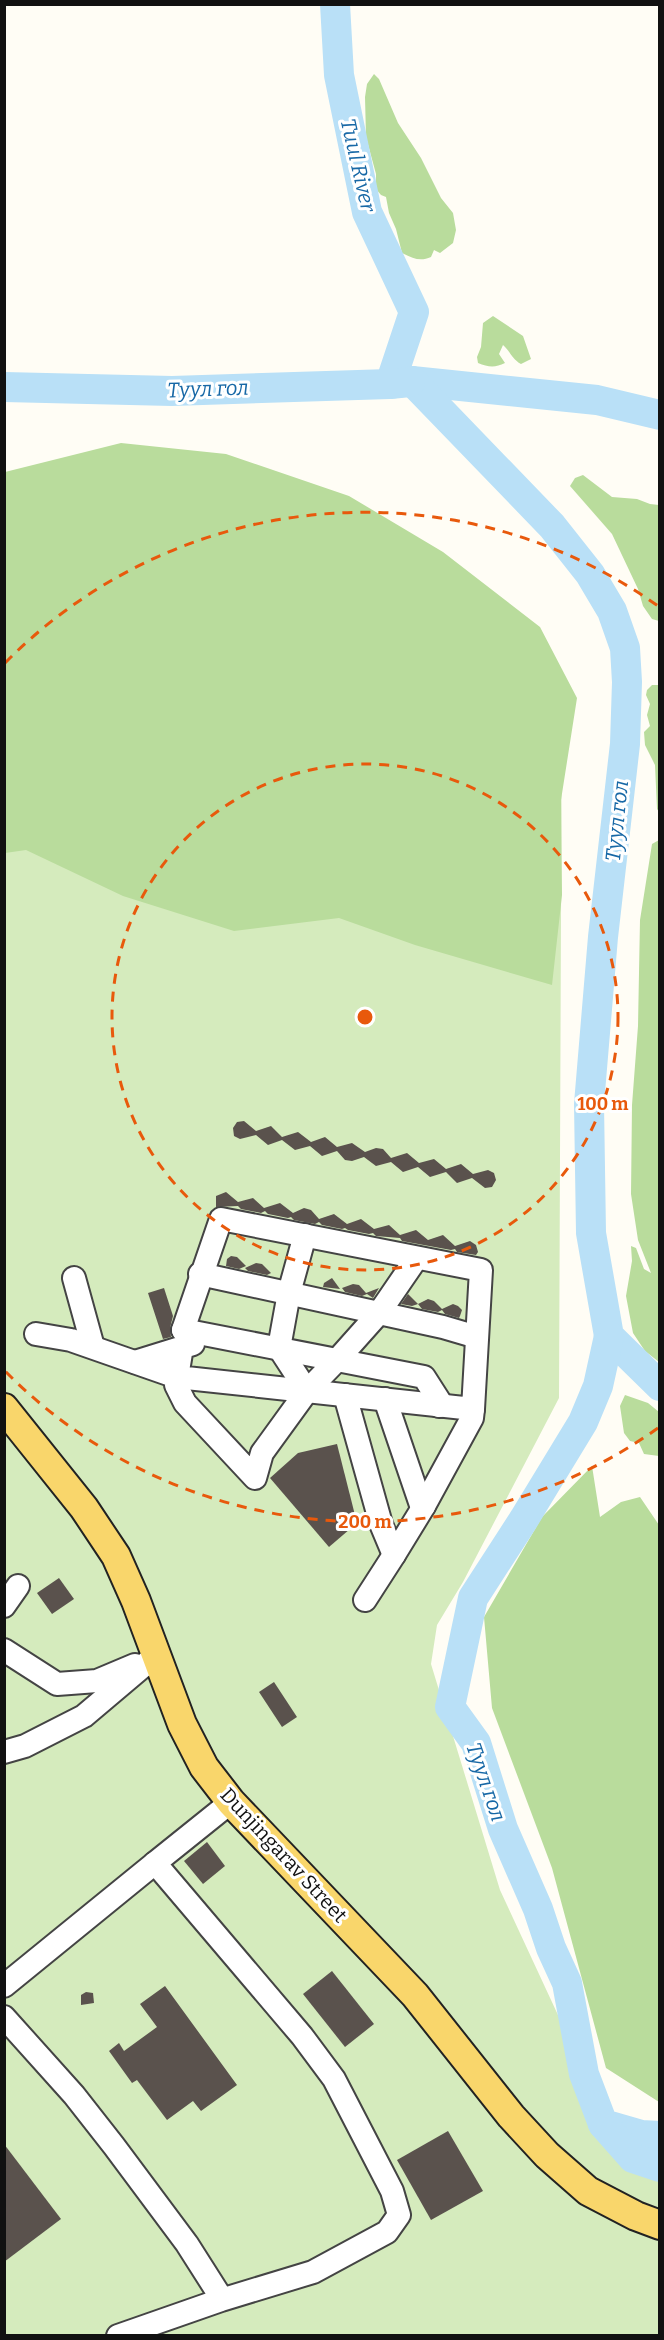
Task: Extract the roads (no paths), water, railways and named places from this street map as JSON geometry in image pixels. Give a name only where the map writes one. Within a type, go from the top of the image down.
[{"type":"main road","name":"Dunjingarav Street","points":[[4,1408],[84,1508],[116,1556],[136,1601],[182,1724],[200,1759],[231,1802],[415,1995],[511,2115],[547,2155],[588,2191],[636,2216],[660,2225]]},
{"type":"street","points":[[365,1600],[420,1513],[472,1418],[481,1270],[221,1219],[200,1274],[182,1339],[176,1385],[185,1403],[255,1479],[262,1453],[307,1391],[378,1313],[416,1258]]},
{"type":"street","points":[[305,1235],[289,1293],[279,1348],[307,1391]]},
{"type":"street","points":[[200,1274],[477,1337]]},
{"type":"street","points":[[74,1278],[93,1347]]},
{"type":"street","points":[[36,1334],[71,1340],[177,1377],[473,1409]]},
{"type":"street","points":[[135,1362],[182,1339],[279,1348],[424,1377],[440,1402],[439,1406]]},
{"type":"street","points":[[345,1395],[376,1525],[394,1555]]},
{"type":"street","points":[[385,1399],[421,1505],[420,1513]]},
{"type":"street","points":[[376,1525],[420,1513]]},
{"type":"street","points":[[4,1605],[18,1586]]},
{"type":"street","points":[[4,1650],[57,1684],[97,1681],[155,1656]]},
{"type":"street","points":[[4,1752],[25,1746],[84,1716],[155,1656]]},
{"type":"street","points":[[4,1986],[231,1802]]},
{"type":"street","points":[[117,2336],[222,2299],[313,2272],[387,2232],[399,2215],[392,2191],[334,2079],[303,2036],[155,1863]]},
{"type":"street","points":[[4,2017],[74,2095],[114,2146],[187,2244],[222,2299]]},
{"type":"waterway","name":"Tuul River","points":[[335,4],[339,75],[367,212],[414,312],[390,384],[412,381],[597,400],[660,415]]},
{"type":"waterway","name":"Туул гол","points":[[412,381],[552,526],[590,574],[612,611],[625,648],[627,682],[625,744],[603,937],[589,1104],[591,1233],[609,1336],[660,1386]]},
{"type":"waterway","name":"Туул гол","points":[[4,387],[172,391],[410,382]]},
{"type":"waterway","name":"Туул гол","points":[[609,1336],[598,1386],[583,1422],[473,1598],[450,1707],[476,1743],[503,1829],[567,1983],[584,2074],[603,2124],[641,2135],[660,2136]]},
{"type":"waterway","points":[[603,2124],[633,2158],[660,2167]]}]
